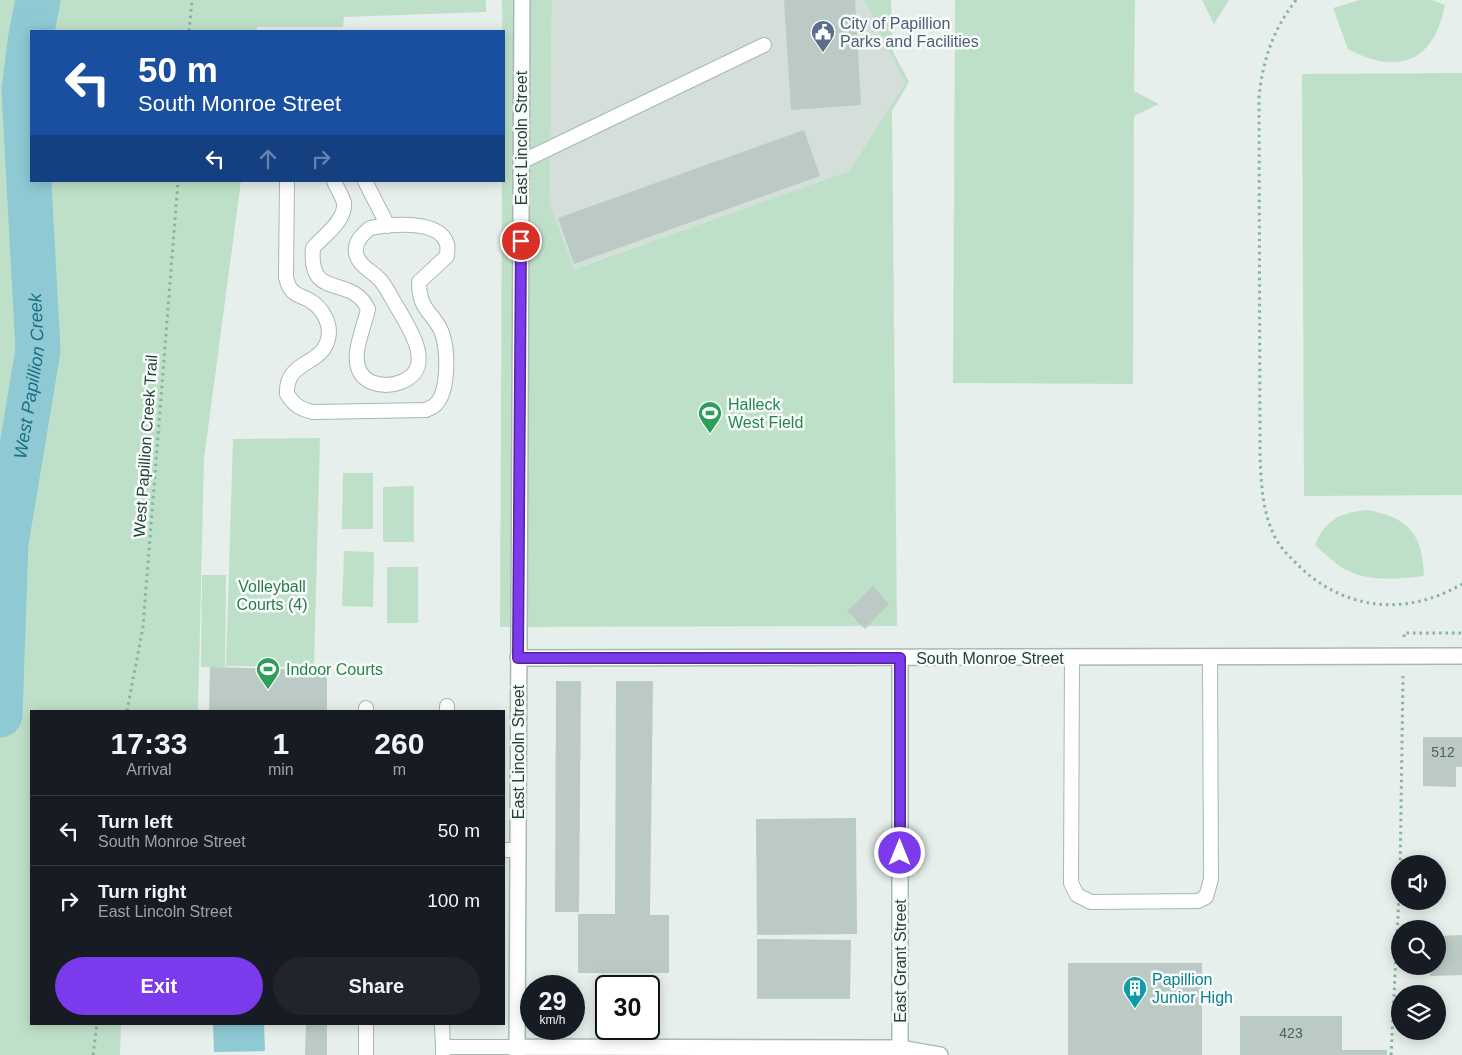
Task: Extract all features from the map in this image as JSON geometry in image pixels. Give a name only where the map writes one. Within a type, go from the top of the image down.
[{"type":"street","name":"East Lincoln Street","points":[[517,1051],[511,850],[518,658],[522,0]]},
{"type":"street","name":"South Monroe Street","points":[[518,658],[1462,656]]},
{"type":"street","name":"East Grant Street","points":[[900,658],[900,1051]]},
{"type":"street","points":[[517,1051],[900,1051],[940,1055]]},
{"type":"lane","points":[[521,162],[764,45]]},
{"type":"lane","points":[[287,182],[286,278],[289,288],[297,296],[318,307],[329,327],[324,349],[297,368],[290,376],[287,394],[292,402],[302,410],[312,412],[413,412],[431,407],[436,404],[446,383],[444,343],[441,332],[422,303],[419,282],[447,256],[447,244],[440,234],[433,229],[420,226],[388,226],[370,228],[356,245],[356,253],[361,264],[381,281],[416,339],[419,352],[418,364],[412,375],[403,382],[379,385],[366,379],[356,360],[356,349],[368,309],[358,293],[318,279],[312,268],[312,248],[338,222],[342,213],[344,204],[334,182]]},
{"type":"lane","points":[[366,182],[388,226]]},
{"type":"lane","points":[[1072,658],[1071,883],[1077,894],[1091,902],[1198,901],[1206,897],[1211,879],[1210,658]]},
{"type":"lane","points":[[366,1025],[366,1055]]},
{"type":"lane","points":[[442,1025],[443,1051],[517,1051]]},
{"type":"path","points":[[189,30],[192,0]]},
{"type":"path","points":[[1296,0],[1280,21],[1269,46],[1262,70],[1259,97],[1260,454],[1262,491],[1267,518],[1276,540],[1290,558],[1326,588],[1346,598],[1369,603],[1410,604],[1432,599],[1462,584]]},
{"type":"path","name":"West Papillion Creek Trail","points":[[127,710],[143,627],[178,182]]},
{"type":"path","points":[[1404,633],[1462,633]]},
{"type":"path","points":[[1391,1055],[1400,876],[1403,677]]},
{"type":"path","points":[[92,1055],[97,1025]]},
{"type":"shaded area","name":"City of Papillion Parks and Facilities","points":[[552,0],[864,0],[905,83],[849,171],[573,269],[550,205]]},
{"type":"green space","points":[[0,0],[486,0],[486,12],[344,17],[343,27],[257,27],[257,30],[30,30],[30,182],[241,182],[204,459],[198,710],[30,710],[30,1025],[121,1025],[120,1055],[0,1055]]},
{"type":"green space","points":[[502,0],[552,0],[550,205],[574,269],[849,171],[905,83],[864,0],[891,0],[893,52],[909,82],[892,111],[897,626],[500,627],[502,182],[505,182],[505,30],[502,30]]},
{"type":"green space","points":[[955,0],[1135,0],[1134,91],[1159,104],[1134,116],[1133,384],[953,383]]},
{"type":"green space","points":[[1202,0],[1229,0],[1214,24]]},
{"type":"green space","points":[[1360,0],[1432,0],[1445,5],[1440,24],[1432,40],[1423,51],[1411,58],[1398,62],[1383,62],[1348,49],[1333,8]]},
{"type":"green space","points":[[1462,73],[1462,495],[1304,496],[1302,74]]},
{"type":"green space","name":"Volleyball Courts (4)","points":[[320,438],[314,667],[226,666],[233,439]]},
{"type":"green space","points":[[343,473],[373,473],[373,529],[342,529]]},
{"type":"green space","points":[[414,486],[414,542],[383,542],[383,487]]},
{"type":"green space","points":[[1367,510],[1393,518],[1411,530],[1421,549],[1424,576],[1384,579],[1355,574],[1338,565],[1315,545],[1329,523],[1349,513]]},
{"type":"green space","points":[[344,551],[374,552],[373,607],[342,606]]},
{"type":"green space","points":[[387,567],[418,567],[418,623],[387,623]]},
{"type":"green space","points":[[202,575],[226,575],[225,667],[201,667]]},
{"type":"water","points":[[213,1025],[264,1025],[265,1051],[214,1052]]},
{"type":"building","name":"City of Papillion Parks and Facilities","points":[[784,0],[855,0],[861,105],[791,110]]},
{"type":"building","points":[[804,130],[820,176],[574,264],[558,218]]},
{"type":"building","points":[[873,586],[889,604],[865,629],[847,611]]},
{"type":"building","name":"Indoor Courts","points":[[210,667],[327,670],[327,710],[209,710]]},
{"type":"building","points":[[556,681],[581,681],[579,912],[555,912]]},
{"type":"building","points":[[616,681],[653,681],[650,915],[669,915],[669,973],[578,973],[578,914],[615,914]]},
{"type":"building","points":[[1423,737],[1462,737],[1462,767],[1456,767],[1456,787],[1423,786]]},
{"type":"building","points":[[856,818],[857,934],[757,935],[756,819]]},
{"type":"building","points":[[1462,935],[1462,975],[1430,976],[1446,975],[1446,936]]},
{"type":"building","points":[[757,939],[851,940],[850,999],[757,999]]},
{"type":"building","name":"Papillion Junior High","points":[[1068,963],[1202,963],[1202,1055],[1068,1055]]},
{"type":"building","name":"Papillion Junior High","points":[[1240,1016],[1342,1016],[1342,1050],[1387,1050],[1387,1055],[1240,1055]]},
{"type":"building","points":[[306,1025],[327,1025],[327,1055],[305,1055]]},
{"type":"waterway","name":"West Papillion Creek","points":[[32,30],[38,0]]},
{"type":"waterway","name":"West Papillion Creek","points":[[0,715],[6,543],[38,350],[24,90],[30,43]]},
{"type":"place","name":"City of Papillion Parks and Facilities","points":[[823,53]]},
{"type":"place","name":"Halleck West Field","points":[[710,434]]},
{"type":"place","name":"Indoor Courts","points":[[268,690]]},
{"type":"place","name":"Papillion Junior High","points":[[1135,1009]]},
{"type":"route","points":[[521,241],[518,658],[900,658],[900,853]]}]
